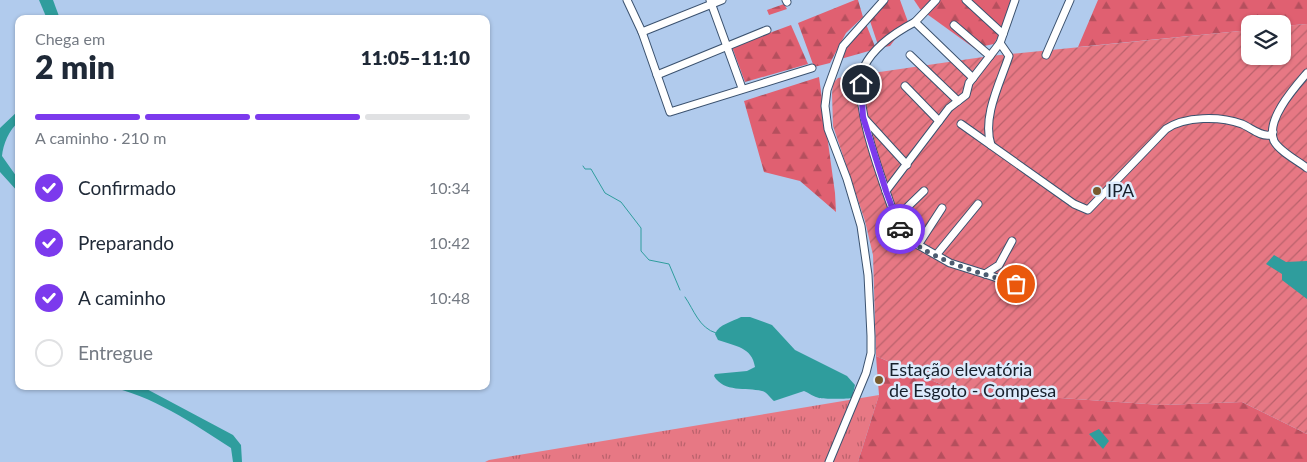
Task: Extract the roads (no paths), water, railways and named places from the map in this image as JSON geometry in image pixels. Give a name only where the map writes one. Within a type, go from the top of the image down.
[{"type":"street","points":[[627,0],[642,32],[670,112],[742,88],[812,68]]},
{"type":"street","points":[[642,32],[711,2],[722,0]]},
{"type":"street","points":[[829,462],[866,373],[871,345],[868,275],[861,226],[853,195],[828,129],[825,106],[830,80],[843,46],[884,0]]},
{"type":"street","points":[[936,0],[914,22],[897,31],[870,57],[863,68],[861,84],[863,117],[886,191],[896,219],[906,238],[950,263],[1016,284]]},
{"type":"street","points":[[966,0],[1003,34]]},
{"type":"street","points":[[886,191],[949,108],[966,95],[973,78],[1000,43],[1015,0]]},
{"type":"street","points":[[1046,55],[1070,0]]},
{"type":"street","points":[[711,2],[742,88]]},
{"type":"street","points":[[914,22],[973,78]]},
{"type":"street","points":[[954,25],[990,56]]},
{"type":"street","points":[[656,74],[768,30]]},
{"type":"street","points":[[991,146],[987,134],[988,121],[1009,56],[1000,43]]},
{"type":"street","points":[[910,55],[958,101]]},
{"type":"street","points":[[1307,73],[1282,104],[1273,132],[1276,143],[1307,168]]},
{"type":"street","points":[[905,86],[939,121]]},
{"type":"street","points":[[863,117],[907,165]]},
{"type":"street","points":[[960,124],[1074,204],[1088,210],[1166,129],[1176,123],[1223,120],[1245,125],[1265,136],[1273,132]]},
{"type":"street","points":[[896,219],[924,190]]},
{"type":"street","points":[[937,254],[978,204]]},
{"type":"street","points":[[918,245],[942,208]]},
{"type":"street","points":[[985,274],[999,265],[1012,242]]},
{"type":"waterway","points":[[583,166],[585,169],[591,169],[605,193],[621,202],[641,228],[641,251],[649,260],[669,264],[680,290]]},
{"type":"waterway","points":[[685,297],[701,323],[710,331],[716,333]]},
{"type":"place","name":"IPA","points":[[1097,191]]},
{"type":"place","name":"Estação elevatória de Esgoto - Compesa","points":[[879,380]]}]
